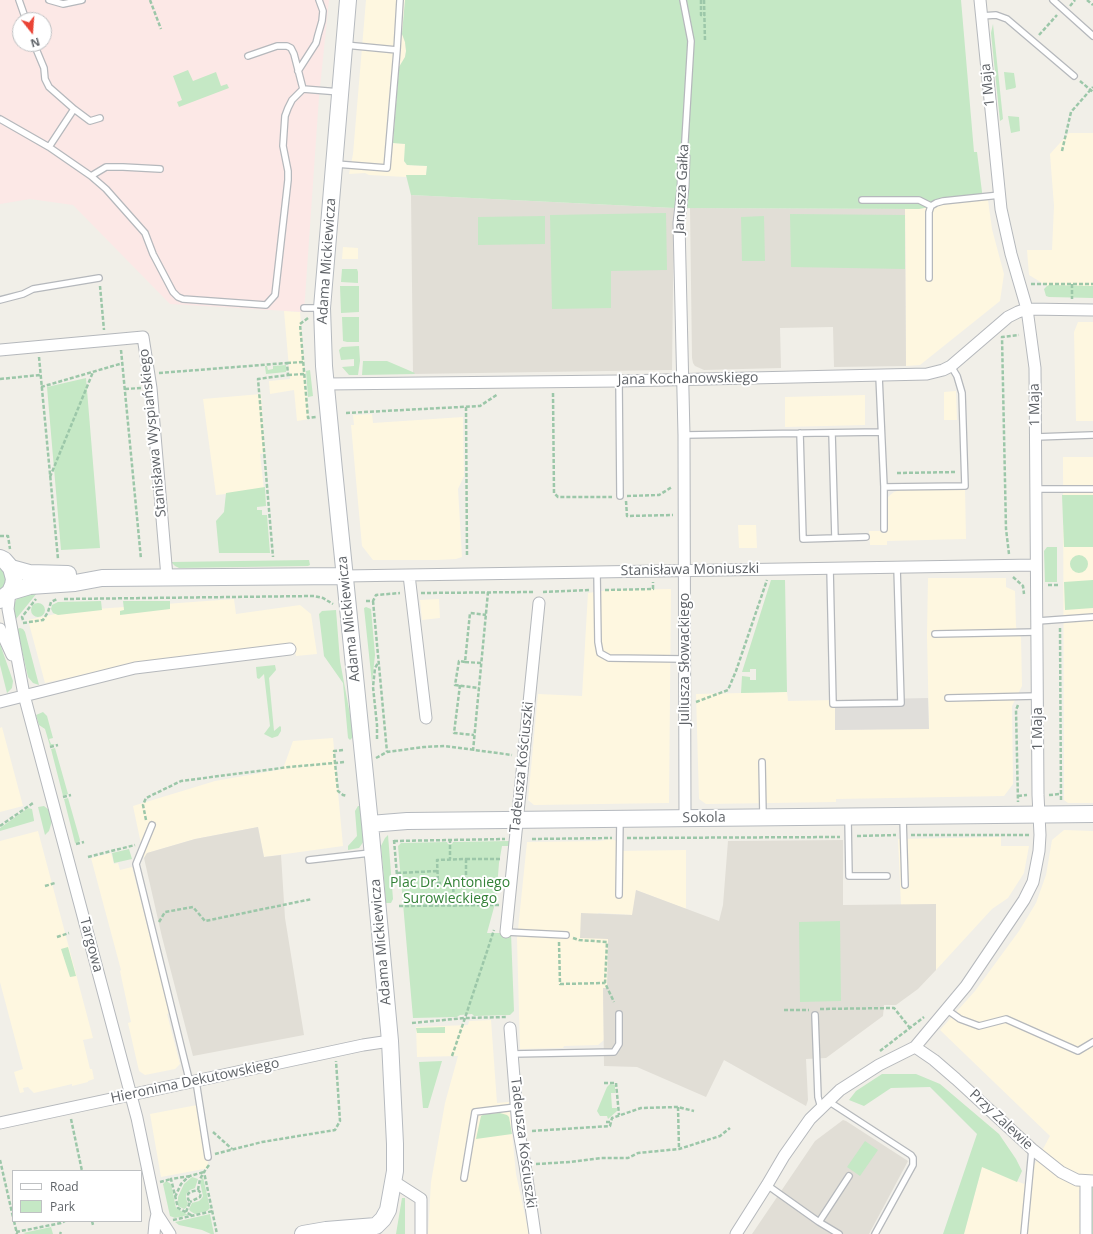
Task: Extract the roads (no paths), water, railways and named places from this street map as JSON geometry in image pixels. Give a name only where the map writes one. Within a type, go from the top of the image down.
[{"type":"street","name":"Adama Mickiewicza","points":[[348,0],[334,164],[315,313],[326,384],[344,576],[373,853],[390,1041],[395,1171],[388,1210],[376,1230]]},
{"type":"street","name":"1 Maja","points":[[915,1047],[966,986],[1020,905],[1033,882],[1039,851],[1035,368],[1028,309],[1011,254],[1001,209],[980,0]]},
{"type":"street","name":"Janusza Gałka","points":[[682,379],[679,223],[683,187],[684,157]]},
{"type":"street","name":"Jana Kochanowskiego","points":[[326,384],[619,381],[927,374],[943,370],[951,366],[1008,317],[1028,309]]},
{"type":"street","points":[[1028,309],[1093,310]]},
{"type":"street","name":"Stanisława Wyspiańskiego","points":[[0,350],[143,337],[149,372],[168,577]]},
{"type":"street","name":"Juliusza Słowackiego","points":[[682,379],[685,570],[685,818]]},
{"type":"street","points":[[5,557],[29,573],[73,574],[102,578],[344,576]]},
{"type":"street","points":[[5,557],[14,579],[13,585],[5,596]]},
{"type":"street","name":"Stanisława Moniuszki","points":[[344,576],[1036,565]]},
{"type":"street","points":[[410,575],[426,718]]},
{"type":"street","points":[[5,596],[30,586],[75,583],[102,578]]},
{"type":"street","name":"Targowa","points":[[5,596],[24,695],[137,1118],[157,1214],[170,1234]]},
{"type":"street","name":"Tadeusza Kościuszki","points":[[506,932],[514,839],[539,602]]},
{"type":"street","name":"Targowa","points":[[0,629],[21,676]]},
{"type":"street","points":[[0,702],[135,668],[290,649]]},
{"type":"street","name":"Sokola","points":[[370,824],[407,821],[1093,814]]},
{"type":"street","name":"Tadeusza Kościuszki","points":[[510,1028],[518,1127],[525,1165],[534,1234]]},
{"type":"street","name":"Hieronima Dekutowskiego","points":[[0,1123],[355,1047],[390,1041]]},
{"type":"street","points":[[736,1234],[784,1156],[805,1125],[824,1104],[840,1090],[879,1065],[915,1047]]},
{"type":"street","name":"Przy Zalewie","points":[[915,1047],[934,1060],[956,1079],[1032,1150],[1061,1172],[1077,1180],[1090,1181]]},
{"type":"street","points":[[393,1181],[421,1199],[421,1234]]},
{"type":"street","points":[[1086,1234],[1090,1181]]},
{"type":"street","name":"Targowa","points":[[154,1234],[157,1214]]},
{"type":"street","points":[[303,1234],[326,1230],[376,1230]]},
{"type":"lane","points":[[18,0],[23,12]]},
{"type":"lane","points":[[49,0],[63,4],[82,0]]},
{"type":"lane","points":[[298,71],[316,43],[323,11],[319,0]]},
{"type":"lane","points":[[334,164],[387,168],[400,0]]},
{"type":"lane","name":"Janusza Gałka","points":[[683,0],[690,41],[684,157]]},
{"type":"lane","points":[[1053,0],[1093,36]]},
{"type":"lane","points":[[981,16],[1002,16],[1007,19],[1074,76]]},
{"type":"lane","points":[[344,45],[397,50]]},
{"type":"lane","points":[[248,56],[277,46],[286,46],[291,48],[303,89]]},
{"type":"lane","points":[[37,52],[44,68],[45,79],[48,87],[90,121],[100,118]]},
{"type":"lane","points":[[0,119],[49,146],[91,176],[106,189],[145,233],[156,260],[172,292],[178,297],[183,299],[266,305],[275,296],[288,180],[288,171],[283,146],[285,116],[292,100],[303,89],[340,92]]},
{"type":"lane","points":[[49,146],[74,109]]},
{"type":"lane","points":[[91,176],[106,167],[160,169]]},
{"type":"lane","points":[[928,278],[929,212],[931,206],[943,201],[1000,195]]},
{"type":"lane","points":[[862,200],[918,200],[931,206]]},
{"type":"lane","points":[[0,300],[23,294],[33,289],[99,278]]},
{"type":"lane","points":[[304,308],[315,313]]},
{"type":"lane","points":[[884,487],[965,486],[962,393],[958,376],[951,366]]},
{"type":"lane","points":[[879,376],[884,487],[884,528]]},
{"type":"lane","points":[[619,381],[623,496]]},
{"type":"lane","points":[[684,435],[881,432]]},
{"type":"lane","points":[[800,433],[803,539],[866,537]]},
{"type":"lane","points":[[832,433],[835,538]]},
{"type":"lane","points":[[1036,437],[1092,435]]},
{"type":"lane","points":[[1036,489],[1093,489]]},
{"type":"lane","points":[[830,568],[833,704],[901,703],[897,567]]},
{"type":"lane","points":[[597,572],[598,642],[600,653],[610,658],[684,659]]},
{"type":"lane","points":[[935,634],[1037,626],[1060,619],[1093,617]]},
{"type":"lane","points":[[948,698],[1037,696]]},
{"type":"lane","points":[[762,762],[763,817]]},
{"type":"lane","points":[[848,816],[849,876],[887,876]]},
{"type":"lane","points":[[903,816],[905,884]]},
{"type":"lane","points":[[619,895],[620,819]]},
{"type":"lane","points":[[149,823],[136,864],[193,1082],[203,1123],[208,1157]]},
{"type":"lane","points":[[309,860],[373,853]]},
{"type":"lane","points":[[506,932],[566,935]]},
{"type":"lane","points":[[946,1009],[960,1019],[978,1026],[1006,1020],[1078,1051],[1093,1042]]},
{"type":"lane","points":[[512,1054],[614,1052],[619,1044],[619,1014]]},
{"type":"lane","points":[[815,1015],[818,1097],[824,1104],[913,1158],[913,1165],[875,1234]]},
{"type":"lane","points":[[464,1178],[475,1112],[516,1107]]},
{"type":"lane","points":[[1024,1234],[1032,1150]]},
{"type":"lane","points":[[819,1222],[849,1176]]},
{"type":"lane","points":[[767,1185],[819,1222],[839,1234]]},
{"type":"park label","name":"Plac Dr. Antoniego Surowieckiego","points":[[450,892]]}]
